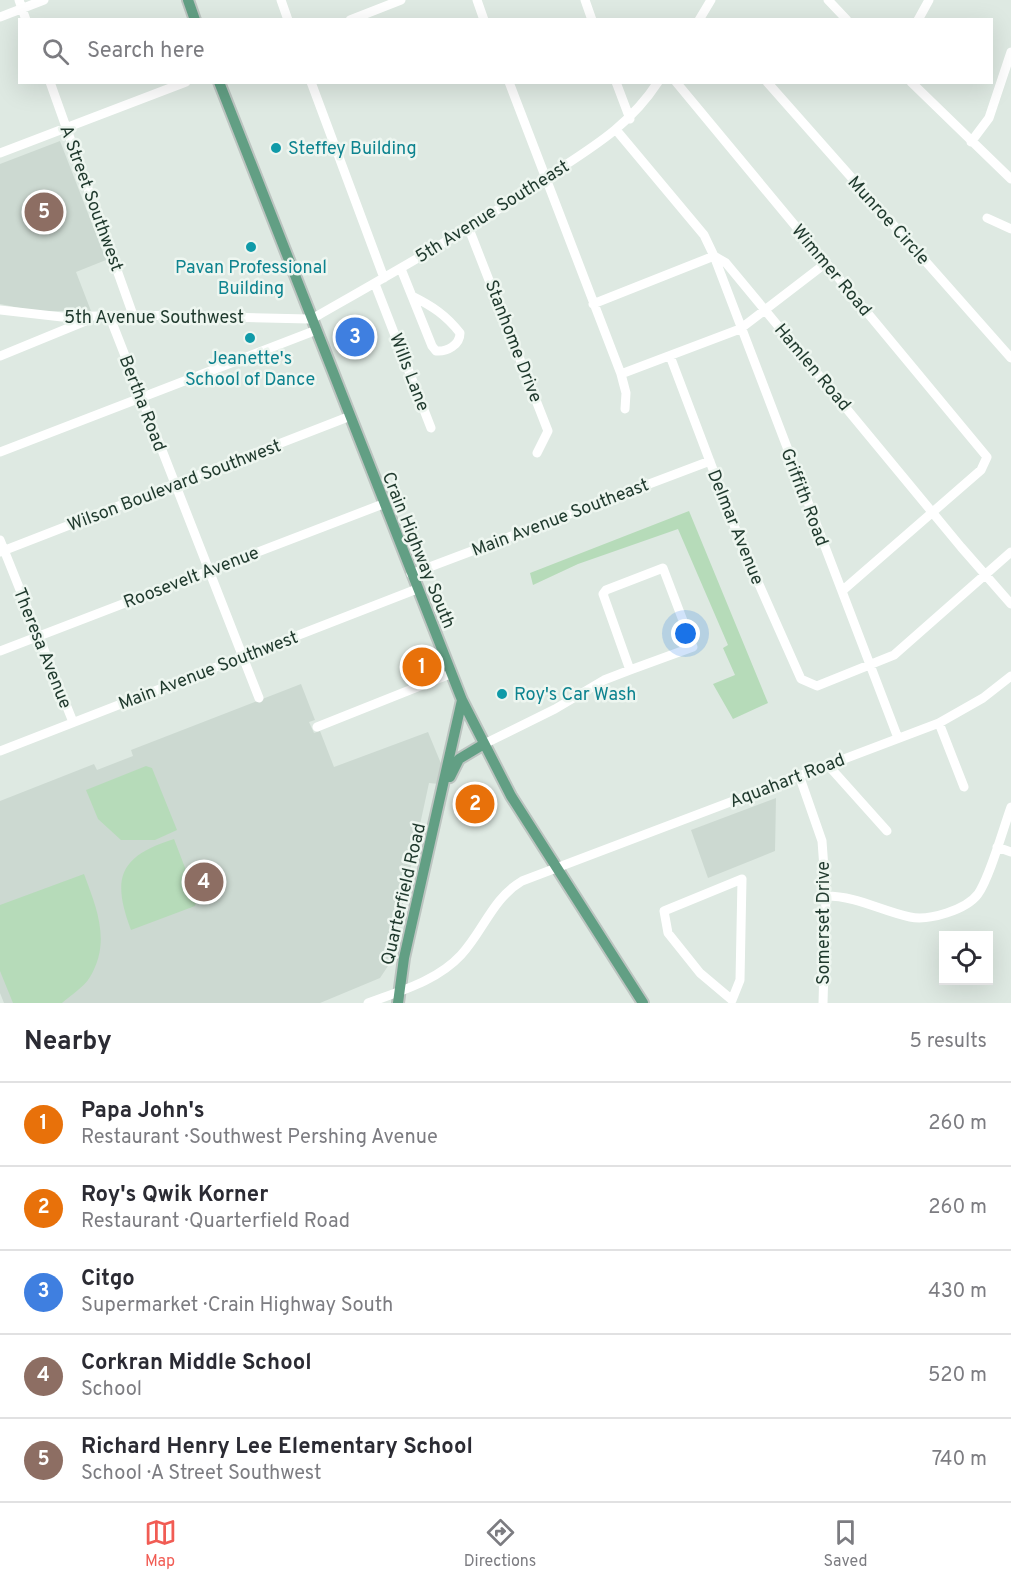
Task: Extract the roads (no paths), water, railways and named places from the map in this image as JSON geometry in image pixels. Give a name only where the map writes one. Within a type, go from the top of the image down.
[{"type":"main road","points":[[188,0],[194,18]]},
{"type":"main road","name":"Crain Highway South","points":[[220,84],[309,319],[450,674],[511,796],[643,1003]]},
{"type":"main road","name":"Quarterfield Road","points":[[398,1003],[462,700]]},
{"type":"main road","name":"Quarterfield Road","points":[[442,793],[459,759],[484,744]]},
{"type":"street","points":[[0,16],[20,4],[44,0]]},
{"type":"street","points":[[281,0],[287,18]]},
{"type":"street","points":[[355,18],[401,0]]},
{"type":"street","points":[[477,0],[483,18]]},
{"type":"street","points":[[585,0],[591,18]]},
{"type":"street","points":[[701,16],[711,0]]},
{"type":"street","points":[[828,0],[845,18]]},
{"type":"street","points":[[919,18],[929,0]]},
{"type":"street","points":[[971,142],[993,108],[1011,52]]},
{"type":"street","name":"A Street Southwest","points":[[51,84],[133,315]]},
{"type":"street","points":[[0,153],[181,84]]},
{"type":"street","points":[[312,84],[384,278]]},
{"type":"street","points":[[509,84],[621,374],[626,393],[625,409]]},
{"type":"street","points":[[617,84],[630,119]]},
{"type":"street","name":"5th Avenue Southeast","points":[[309,319],[375,284],[469,229],[617,131],[630,119],[656,84]]},
{"type":"street","name":"Wimmer Road","points":[[678,84],[987,457],[981,470],[934,512]]},
{"type":"street","name":"Munroe Circle","points":[[769,84],[1011,358]]},
{"type":"street","points":[[913,84],[1011,179]]},
{"type":"street","name":"Hamlen Road","points":[[617,131],[704,235],[714,256],[726,263],[767,311],[1011,604]]},
{"type":"street","points":[[987,218],[1011,229]]},
{"type":"street","name":"Stanhome Drive","points":[[469,229],[548,432],[537,453]]},
{"type":"street","points":[[593,304],[714,256]]},
{"type":"street","name":"Griffith Road","points":[[714,256],[898,738]]},
{"type":"street","points":[[621,374],[740,329],[767,311],[826,263]]},
{"type":"street","name":"Wills Lane","points":[[401,269],[412,296],[436,351],[443,352],[454,345],[460,333],[452,322],[436,308],[412,296]]},
{"type":"street","name":"Wills Lane","points":[[375,284],[431,428]]},
{"type":"street","name":"5th Avenue Southwest","points":[[0,310],[49,317],[133,315],[309,319]]},
{"type":"street","name":"Bertha Road","points":[[113,316],[113,325],[259,698]]},
{"type":"street","points":[[0,356],[48,338],[93,317]]},
{"type":"street","points":[[0,452],[314,331]]},
{"type":"street","name":"Delmar Avenue","points":[[670,356],[742,546],[801,679],[817,686],[870,665]]},
{"type":"street","name":"Wilson Boulevard Southwest","points":[[2,552],[348,417]]},
{"type":"street","name":"Main Avenue Southeast","points":[[411,574],[710,461]]},
{"type":"street","name":"Roosevelt Avenue","points":[[0,651],[383,504]]},
{"type":"street","points":[[842,591],[934,512]]},
{"type":"street","name":"Theresa Avenue","points":[[0,540],[2,552],[39,636],[73,723]]},
{"type":"street","points":[[870,665],[894,656],[1011,552]]},
{"type":"street","points":[[484,744],[555,709],[604,680],[693,647],[663,568],[606,590],[603,594],[630,670]]},
{"type":"street","name":"Main Avenue Southwest","points":[[0,751],[417,589]]},
{"type":"street","points":[[317,727],[450,674]]},
{"type":"street","name":"Aquahart Road","points":[[368,1003],[436,975],[456,960],[467,949],[491,910],[511,887],[555,867],[939,723],[983,698],[1011,676]]},
{"type":"street","points":[[939,723],[964,787]]},
{"type":"street","points":[[827,764],[887,831]]},
{"type":"street","name":"Somerset Drive","points":[[799,775],[822,841],[826,896],[823,1003]]},
{"type":"street","points":[[826,896],[862,900],[913,918],[944,914],[977,895],[1011,807]]},
{"type":"street","points":[[997,847],[1011,852]]},
{"type":"street","points":[[742,879],[740,980],[730,1001],[700,973],[668,933],[664,911],[742,879]]},
{"type":"place","name":"Steffey Building","points":[[276,148]]},
{"type":"place","name":"Richard Henry Lee Elementary School","points":[[44,212]]},
{"type":"place","name":"Pavan Professional Building","points":[[251,247]]},
{"type":"place","name":"Citgo","points":[[355,337]]},
{"type":"place","name":"Jeanette's School of Dance","points":[[250,338]]},
{"type":"place","name":"Papa John's","points":[[422,667]]},
{"type":"place","name":"Roy's Car Wash","points":[[502,694]]},
{"type":"place","name":"Roy's Qwik Korner","points":[[475,804]]},
{"type":"place","name":"Corkran Middle School","points":[[204,882]]}]
